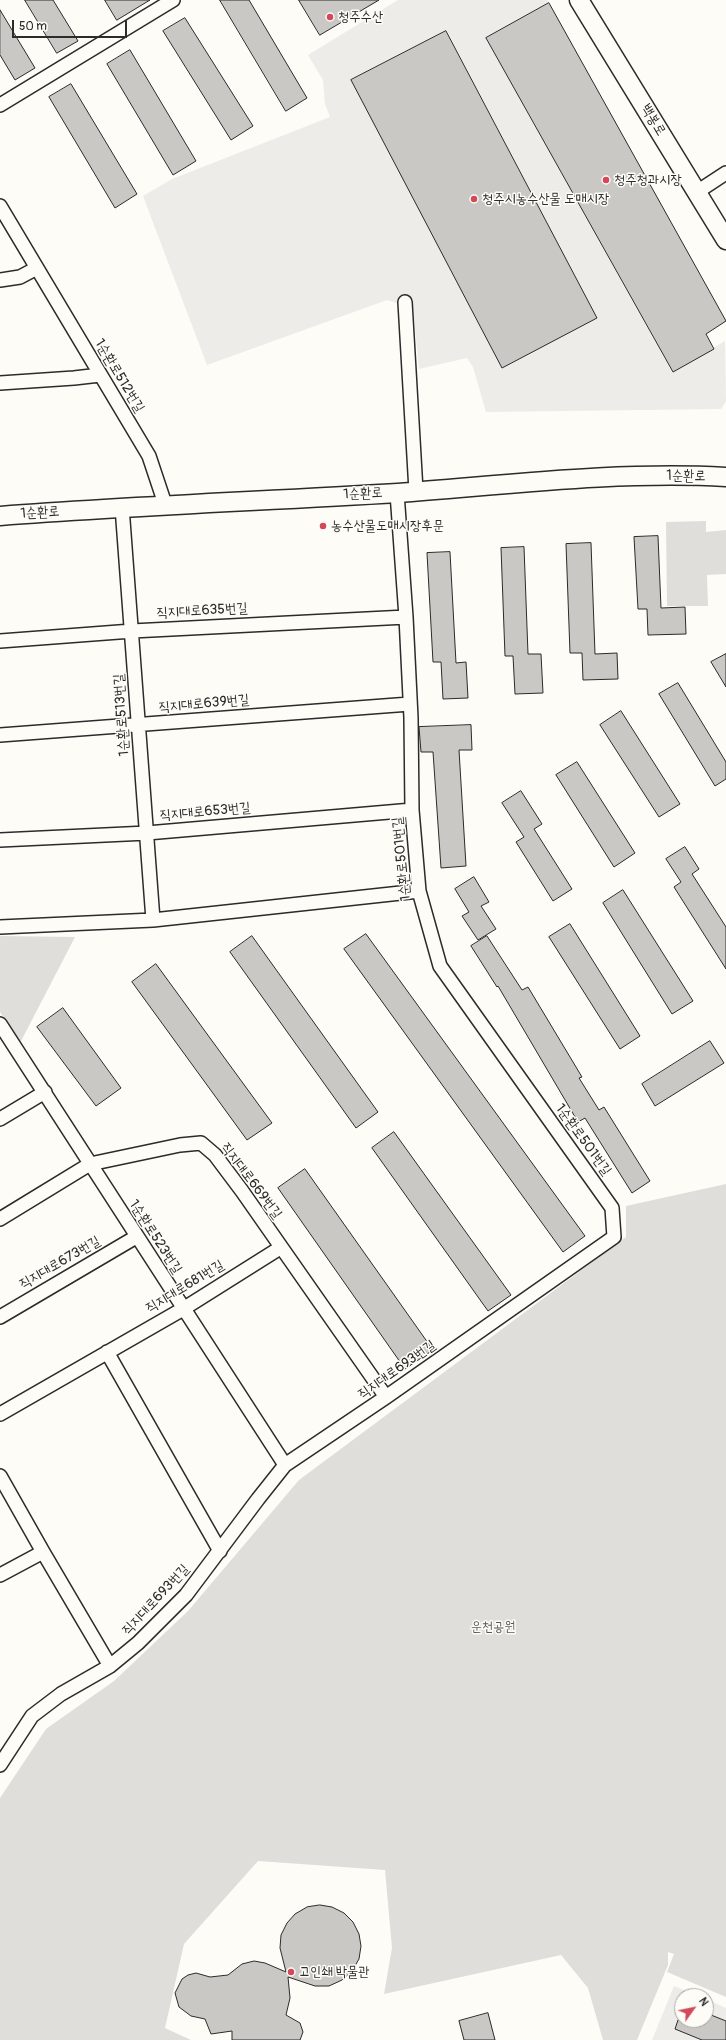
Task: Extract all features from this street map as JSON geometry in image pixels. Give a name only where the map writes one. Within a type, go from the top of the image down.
[{"type":"street","points":[[0,105],[173,0]]},
{"type":"street","name":"백봉로","points":[[579,0],[726,240]]},
{"type":"street","points":[[697,192],[726,173]]},
{"type":"street","name":"1순환로512번길","points":[[0,206],[149,456],[165,504]]},
{"type":"street","points":[[0,280],[20,277],[37,268]]},
{"type":"street","points":[[405,302],[416,491]]},
{"type":"street","points":[[0,383],[100,375]]},
{"type":"street","name":"1순환로","points":[[0,516],[165,504],[397,493],[623,477],[726,477]]},
{"type":"street","name":"1순환로501번길","points":[[397,493],[406,617],[410,704],[412,810],[419,892],[440,966],[612,1208],[614,1237]]},
{"type":"street","name":"1순환로513번길","points":[[122,507],[147,833],[152,920]]},
{"type":"street","name":"직지대로635번길","points":[[0,641],[132,631],[406,617]]},
{"type":"street","name":"직지대로639번길","points":[[0,735],[410,704]]},
{"type":"street","name":"직지대로653번길","points":[[0,840],[147,833],[412,810]]},
{"type":"street","points":[[0,926],[152,920],[419,892]]},
{"type":"street","name":"1순환로523번길","points":[[0,1024],[45,1092],[136,1237],[285,1465]]},
{"type":"street","points":[[0,1119],[45,1092]]},
{"type":"street","name":"직지대로669번길","points":[[0,1219],[90,1164],[180,1145],[201,1143],[215,1155],[386,1397]]},
{"type":"street","name":"직지대로673번길","points":[[0,1316],[136,1237]]},
{"type":"street","name":"직지대로693번길","points":[[0,1765],[32,1716],[61,1694],[110,1666],[138,1643],[186,1595],[258,1498],[285,1465],[386,1397],[614,1237]]},
{"type":"street","name":"직지대로681번길","points":[[0,1414],[183,1309],[280,1248]]},
{"type":"street","points":[[106,1352],[220,1551]]},
{"type":"street","points":[[0,1476],[42,1552],[110,1666]]},
{"type":"street","points":[[0,1575],[42,1552]]},
{"type":"shaded area","points":[[398,0],[547,0],[549,3],[486,39],[672,372],[725,341],[726,401],[721,409],[486,412],[473,367],[467,358],[419,369],[413,308],[387,300],[207,365],[143,196],[172,179],[330,117],[325,104],[323,80],[308,55]],"holes":[[[447,31],[597,318],[352,80]]]},
{"type":"shaded area","points":[[674,1986],[679,1988],[674,1988],[674,2028],[714,2028],[714,2003],[726,2008],[726,2040],[652,2040]]},
{"type":"green space","points":[[706,521],[706,532],[726,530],[726,574],[707,575],[708,606],[667,606],[666,522]]},
{"type":"green space","points":[[0,936],[75,937],[20,1043],[0,1012]]},
{"type":"green space","name":"운천공원","points":[[726,1184],[726,1997],[714,1992],[714,1988],[705,1988],[667,1972],[674,1954],[668,1952],[668,1965],[637,2040],[603,2040],[588,1988],[561,1955],[384,1994],[392,1948],[385,1870],[258,1861],[184,1944],[165,2028],[191,2040],[0,2040],[0,1798],[46,1729],[114,1681],[188,1611],[299,1480],[626,1237],[626,1206]]},
{"type":"building","points":[[25,0],[53,0],[78,41],[57,53]]},
{"type":"building","points":[[105,0],[150,0],[117,20]]},
{"type":"building","points":[[220,0],[249,0],[307,98],[286,111]]},
{"type":"building","name":"청주수산","points":[[299,0],[379,0],[320,35]]},
{"type":"building","name":"청주청과시장","points":[[549,3],[726,321],[706,334],[714,349],[673,372],[486,38]]},
{"type":"building","points":[[0,10],[35,68],[15,80],[0,55]]},
{"type":"building","points":[[185,18],[253,126],[231,140],[163,31]]},
{"type":"building","name":"청주시농수산물 도매시장","points":[[446,31],[597,318],[502,368],[351,80]]},
{"type":"building","points":[[130,50],[196,161],[173,175],[107,64]]},
{"type":"building","points":[[71,84],[137,194],[115,208],[49,97]]},
{"type":"building","points":[[658,536],[661,608],[685,607],[686,634],[648,635],[647,609],[638,609],[634,537]]},
{"type":"building","points":[[591,543],[595,654],[617,653],[618,679],[583,680],[582,653],[570,653],[566,544]]},
{"type":"building","points":[[524,547],[528,654],[541,654],[543,693],[515,694],[513,656],[505,656],[501,548]]},
{"type":"building","points":[[450,552],[456,663],[466,662],[468,698],[443,699],[441,662],[433,662],[427,553]]},
{"type":"building","points":[[726,654],[726,687],[711,662]]},
{"type":"building","points":[[678,683],[726,762],[726,779],[715,786],[659,694]]},
{"type":"building","points":[[621,711],[680,804],[659,817],[600,725]]},
{"type":"building","points":[[471,725],[472,750],[459,750],[466,866],[441,868],[433,752],[421,752],[419,727]]},
{"type":"building","points":[[577,762],[635,853],[614,867],[556,775]]},
{"type":"building","points":[[521,791],[542,824],[534,829],[572,889],[553,901],[516,842],[524,837],[502,803]]},
{"type":"building","points":[[685,847],[699,869],[692,874],[726,927],[726,969],[674,887],[681,882],[666,859]]},
{"type":"building","points":[[474,877],[489,902],[481,906],[496,929],[478,940],[462,916],[469,912],[455,889]]},
{"type":"building","points":[[623,890],[693,1001],[672,1014],[603,903]]},
{"type":"building","points":[[570,924],[640,1036],[620,1049],[549,937]]},
{"type":"building","points":[[366,934],[585,1236],[563,1252],[344,949]]},
{"type":"building","points":[[252,936],[378,1112],[356,1128],[230,952]]},
{"type":"building","points":[[487,936],[522,990],[528,987],[582,1077],[579,1078],[599,1110],[604,1107],[650,1181],[632,1193],[585,1118],[578,1122],[498,986],[497,987],[471,946]]},
{"type":"building","points":[[156,964],[272,1123],[247,1140],[132,982]]},
{"type":"building","points":[[63,1008],[121,1088],[96,1106],[37,1027]]},
{"type":"building","points":[[710,1041],[724,1063],[655,1106],[642,1084]]},
{"type":"building","points":[[394,1132],[511,1295],[488,1311],[372,1148]]},
{"type":"building","points":[[305,1169],[433,1350],[405,1369],[278,1188]]},
{"type":"building","name":"고인쇄 박물관","points":[[320,1905],[332,1907],[344,1913],[353,1922],[359,1934],[361,1946],[359,1959],[352,1971],[342,1980],[329,1986],[315,1986],[288,1977],[290,1998],[286,2015],[300,2023],[303,2032],[300,2040],[232,2040],[232,2031],[211,2034],[205,2019],[191,2016],[179,2007],[175,1993],[182,1979],[188,1975],[196,1973],[210,1977],[228,1975],[242,1964],[254,1961],[265,1963],[286,1972],[280,1948],[281,1935],[287,1923],[295,1914],[307,1907]]},
{"type":"building","points":[[488,2013],[495,2040],[464,2040],[459,2021]]},
{"type":"building","points":[[714,2016],[726,2021],[726,2040],[702,2040],[675,2029],[714,2028]]},
{"type":"place","name":"청주수산","points":[[330,17]]},
{"type":"place","name":"청주청과시장","points":[[606,180]]},
{"type":"place","name":"청주시농수산물 도매시장","points":[[474,199]]},
{"type":"place","name":"농수산물도매시장후문","points":[[323,526]]},
{"type":"place","name":"고인쇄 박물관","points":[[291,1972]]}]
